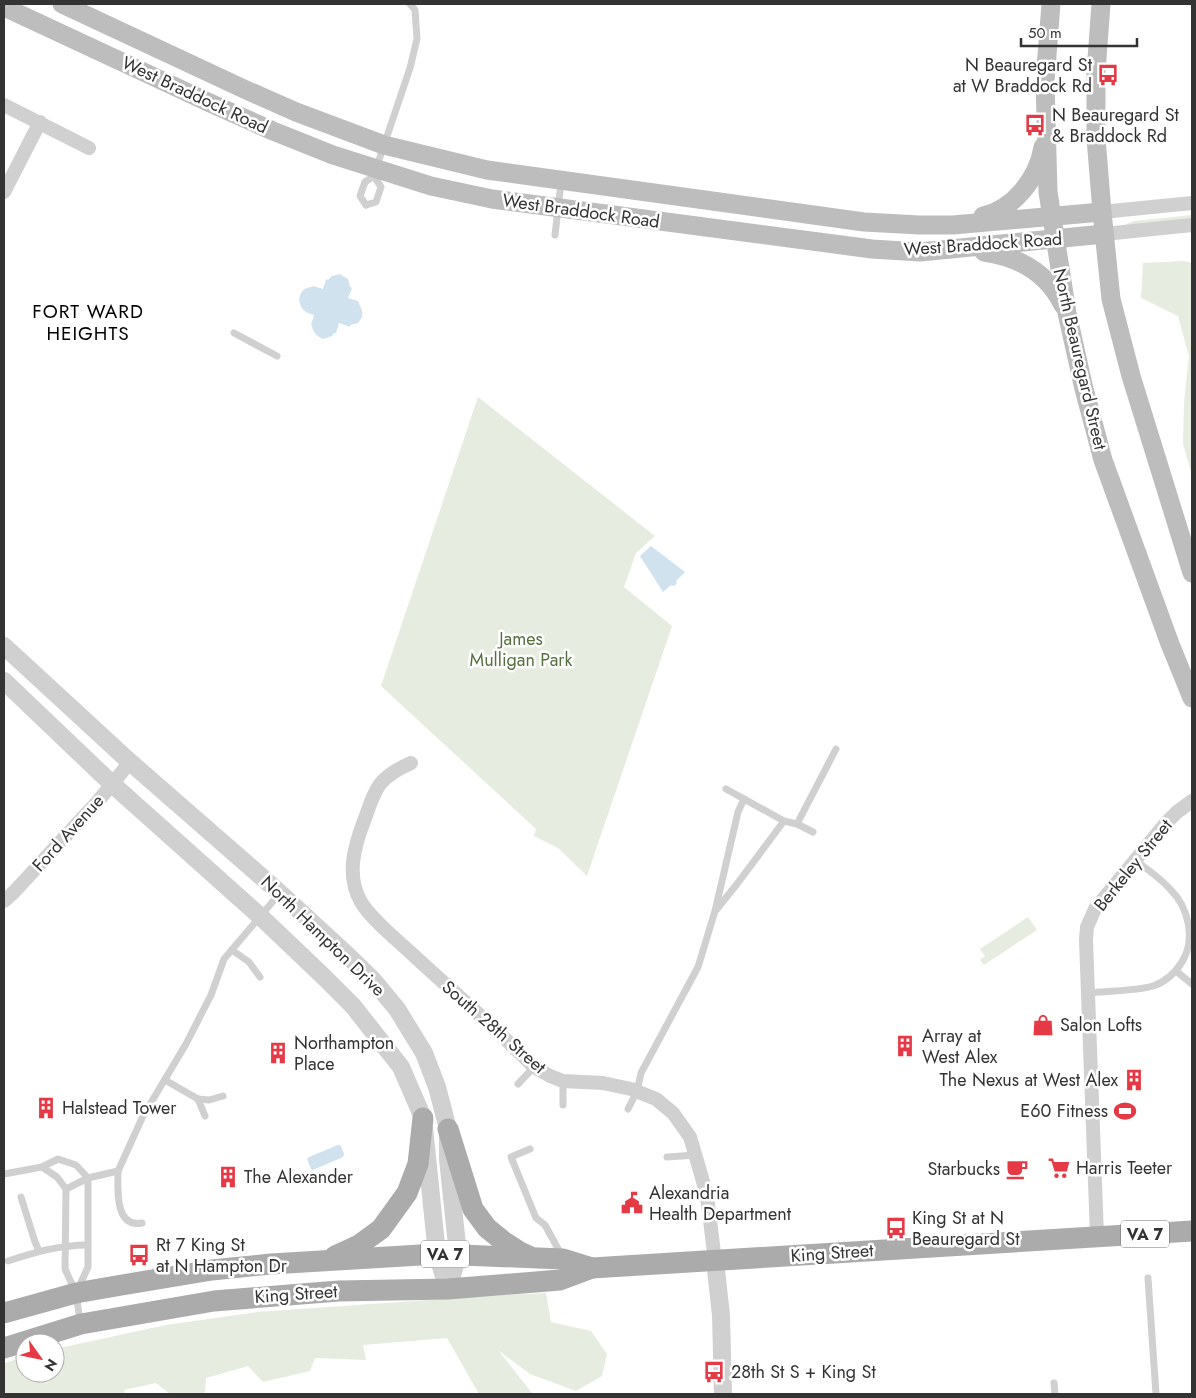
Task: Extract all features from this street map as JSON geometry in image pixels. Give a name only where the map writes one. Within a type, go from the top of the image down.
[{"type":"main road","name":"West Braddock Road","points":[[62,4],[244,89],[314,119],[384,145],[487,170],[864,222],[920,225],[953,224],[1102,212]]},
{"type":"main road","name":"North Beauregard Street","points":[[1051,4],[1045,82],[1048,192],[1066,313],[1103,460],[1163,626],[1192,698]]},
{"type":"main road","points":[[1101,4],[1096,72],[1096,119],[1102,212],[1112,299],[1128,367],[1192,573]]},
{"type":"main road","name":"West Braddock Road","points":[[4,7],[273,131],[333,156],[375,172],[475,195],[558,208],[872,249],[920,252],[1104,234]]},
{"type":"main road","points":[[953,224],[995,214],[1013,201],[1029,183],[1042,154],[1046,126]]},
{"type":"main road","points":[[960,249],[997,254],[1026,264],[1057,293],[1066,313]]},
{"type":"main road","points":[[322,1262],[359,1245],[380,1229],[394,1212],[407,1193],[418,1164],[422,1118]]},
{"type":"main road","points":[[448,1129],[473,1209],[487,1228],[503,1241],[520,1252],[536,1258]]},
{"type":"main road","name":"King Street","points":[[4,1348],[81,1324],[214,1301],[339,1291],[448,1289],[560,1280],[592,1268],[1192,1231]]},
{"type":"main road","name":"King Street","points":[[4,1313],[76,1293],[212,1270],[271,1264],[436,1254],[563,1259],[592,1268]]},
{"type":"street","points":[[4,105],[89,148]]},
{"type":"street","points":[[4,192],[40,122]]},
{"type":"street","name":"West Braddock Road","points":[[1102,212],[1192,203]]},
{"type":"street","name":"West Braddock Road","points":[[1104,234],[1192,225]]},
{"type":"street","name":"North Hampton Drive","points":[[4,646],[130,762],[280,893],[373,980],[397,1010],[424,1053],[437,1088],[448,1129],[448,1159],[458,1255],[448,1289]]},
{"type":"street","name":"North Hampton Drive","points":[[4,681],[111,783],[261,916],[336,988],[402,1067],[422,1118],[435,1227],[436,1254],[448,1289]]},
{"type":"street","name":"Ford Avenue","points":[[4,901],[99,800],[130,762]]},
{"type":"street","name":"South 28th Street","points":[[411,763],[392,771],[376,787],[372,797],[355,849],[352,866],[354,884],[360,902],[400,943],[534,1067],[550,1076],[563,1080],[603,1083],[637,1091],[656,1099],[673,1113],[690,1137],[707,1196],[721,1315],[723,1394]]},
{"type":"street","name":"Berkeley Street","points":[[1097,1236],[1087,927],[1095,908],[1135,860],[1166,823],[1192,801]]},
{"type":"lane","points":[[375,172],[381,187],[376,202],[365,208],[360,196],[365,182],[375,172],[410,68],[417,39],[415,10],[410,4]]},
{"type":"lane","points":[[555,235],[562,181]]},
{"type":"lane","points":[[234,333],[277,356]]},
{"type":"lane","points":[[797,824],[836,749]]},
{"type":"lane","points":[[726,789],[784,821],[797,824],[813,832]]},
{"type":"lane","points":[[628,1109],[637,1091],[641,1073],[698,967],[715,911],[738,812],[744,799]]},
{"type":"lane","points":[[715,911],[784,821]]},
{"type":"lane","points":[[1088,993],[1152,986],[1164,981],[1176,971],[1186,957],[1189,947],[1188,920],[1180,902],[1171,890],[1135,860]]},
{"type":"lane","points":[[142,1223],[136,1224],[126,1219],[119,1207],[118,1171],[143,1116],[165,1080],[211,995],[224,959],[280,893]]},
{"type":"lane","points":[[232,950],[249,962],[260,977]]},
{"type":"lane","points":[[1176,971],[1192,984]]},
{"type":"lane","points":[[518,1084],[534,1067]]},
{"type":"lane","points":[[165,1080],[198,1099],[208,1100],[223,1096]]},
{"type":"lane","points":[[563,1080],[563,1105]]},
{"type":"lane","points":[[198,1099],[205,1116]]},
{"type":"lane","points":[[530,1149],[511,1157],[536,1218],[545,1225],[563,1259]]},
{"type":"lane","points":[[667,1157],[696,1156]]},
{"type":"lane","points":[[4,1174],[42,1166],[58,1159],[76,1165],[88,1178],[88,1267],[76,1293]]},
{"type":"lane","points":[[42,1166],[57,1177],[66,1189],[65,1269],[76,1293],[81,1324]]},
{"type":"lane","points":[[66,1189],[88,1178],[118,1171]]},
{"type":"lane","points":[[21,1197],[34,1242],[39,1251]]},
{"type":"lane","points":[[8,1261],[66,1245],[88,1245]]},
{"type":"lane","points":[[1148,1278],[1156,1394]]},
{"type":"lane","points":[[1054,1382],[1055,1394]]},
{"type":"green space","points":[[1192,215],[1192,218],[1189,219],[1126,224],[1134,221]]},
{"type":"green space","points":[[1183,261],[1192,263],[1192,475],[1183,444],[1184,403],[1189,356],[1178,316],[1141,298],[1143,263]]},
{"type":"green space","name":"James Mulligan Park","points":[[478,397],[655,536],[636,553],[624,587],[672,626],[587,876],[558,848],[534,836],[536,829],[381,686]]},
{"type":"green space","points":[[1028,917],[1037,930],[984,965],[980,960],[985,956],[980,949]]},
{"type":"green space","points":[[546,1293],[551,1322],[591,1331],[607,1354],[602,1376],[576,1391],[530,1374],[498,1350],[532,1393],[479,1394],[447,1338],[363,1345],[366,1360],[315,1358],[310,1371],[263,1382],[248,1366],[206,1378],[205,1392],[201,1394],[170,1394],[156,1383],[124,1390],[125,1394],[4,1394],[4,1363],[15,1360],[15,1383],[65,1383],[65,1347],[166,1325],[257,1312]]},
{"type":"water","points":[[340,274],[348,279],[352,288],[348,298],[358,301],[362,317],[358,323],[350,325],[350,327],[339,323],[336,333],[323,339],[313,331],[311,325],[314,315],[303,309],[300,297],[303,290],[313,286],[323,289],[326,279],[328,280],[332,276]]},
{"type":"water","points":[[651,546],[685,572],[676,581],[677,583],[674,586],[671,585],[663,592],[640,556]]},
{"type":"water","points":[[338,1145],[341,1146],[344,1154],[343,1157],[313,1170],[311,1169],[307,1159],[309,1157]]},
{"type":"place","name":"N Beauregard St at W Braddock Rd","points":[[1108,75]]},
{"type":"place","name":"N Beauregard St & Braddock Rd","points":[[1035,125]]},
{"type":"place","name":"Salon Lofts","points":[[1043,1025]]},
{"type":"place","name":"Array at West Alex","points":[[905,1046]]},
{"type":"place","name":"Northampton Place","points":[[278,1053]]},
{"type":"place","name":"The Nexus at West Alex","points":[[1134,1080]]},
{"type":"place","name":"Halstead Tower","points":[[46,1108]]},
{"type":"place","name":"E60 Fitness","points":[[1125,1111]]},
{"type":"place","name":"Harris Teeter","points":[[1059,1168]]},
{"type":"place","name":"Starbucks","points":[[1017,1169]]},
{"type":"place","name":"The Alexander","points":[[228,1177]]},
{"type":"place","name":"Alexandria Health Department","points":[[632,1203]]},
{"type":"place","name":"King St at N Beauregard St","points":[[896,1228]]},
{"type":"place","name":"Rt 7 King St at N Hampton Dr","points":[[139,1255]]},
{"type":"place","name":"28th St S + King St","points":[[714,1372]]},
{"type":"district","name":"FORT WARD HEIGHTS","points":[[88,322]]}]
